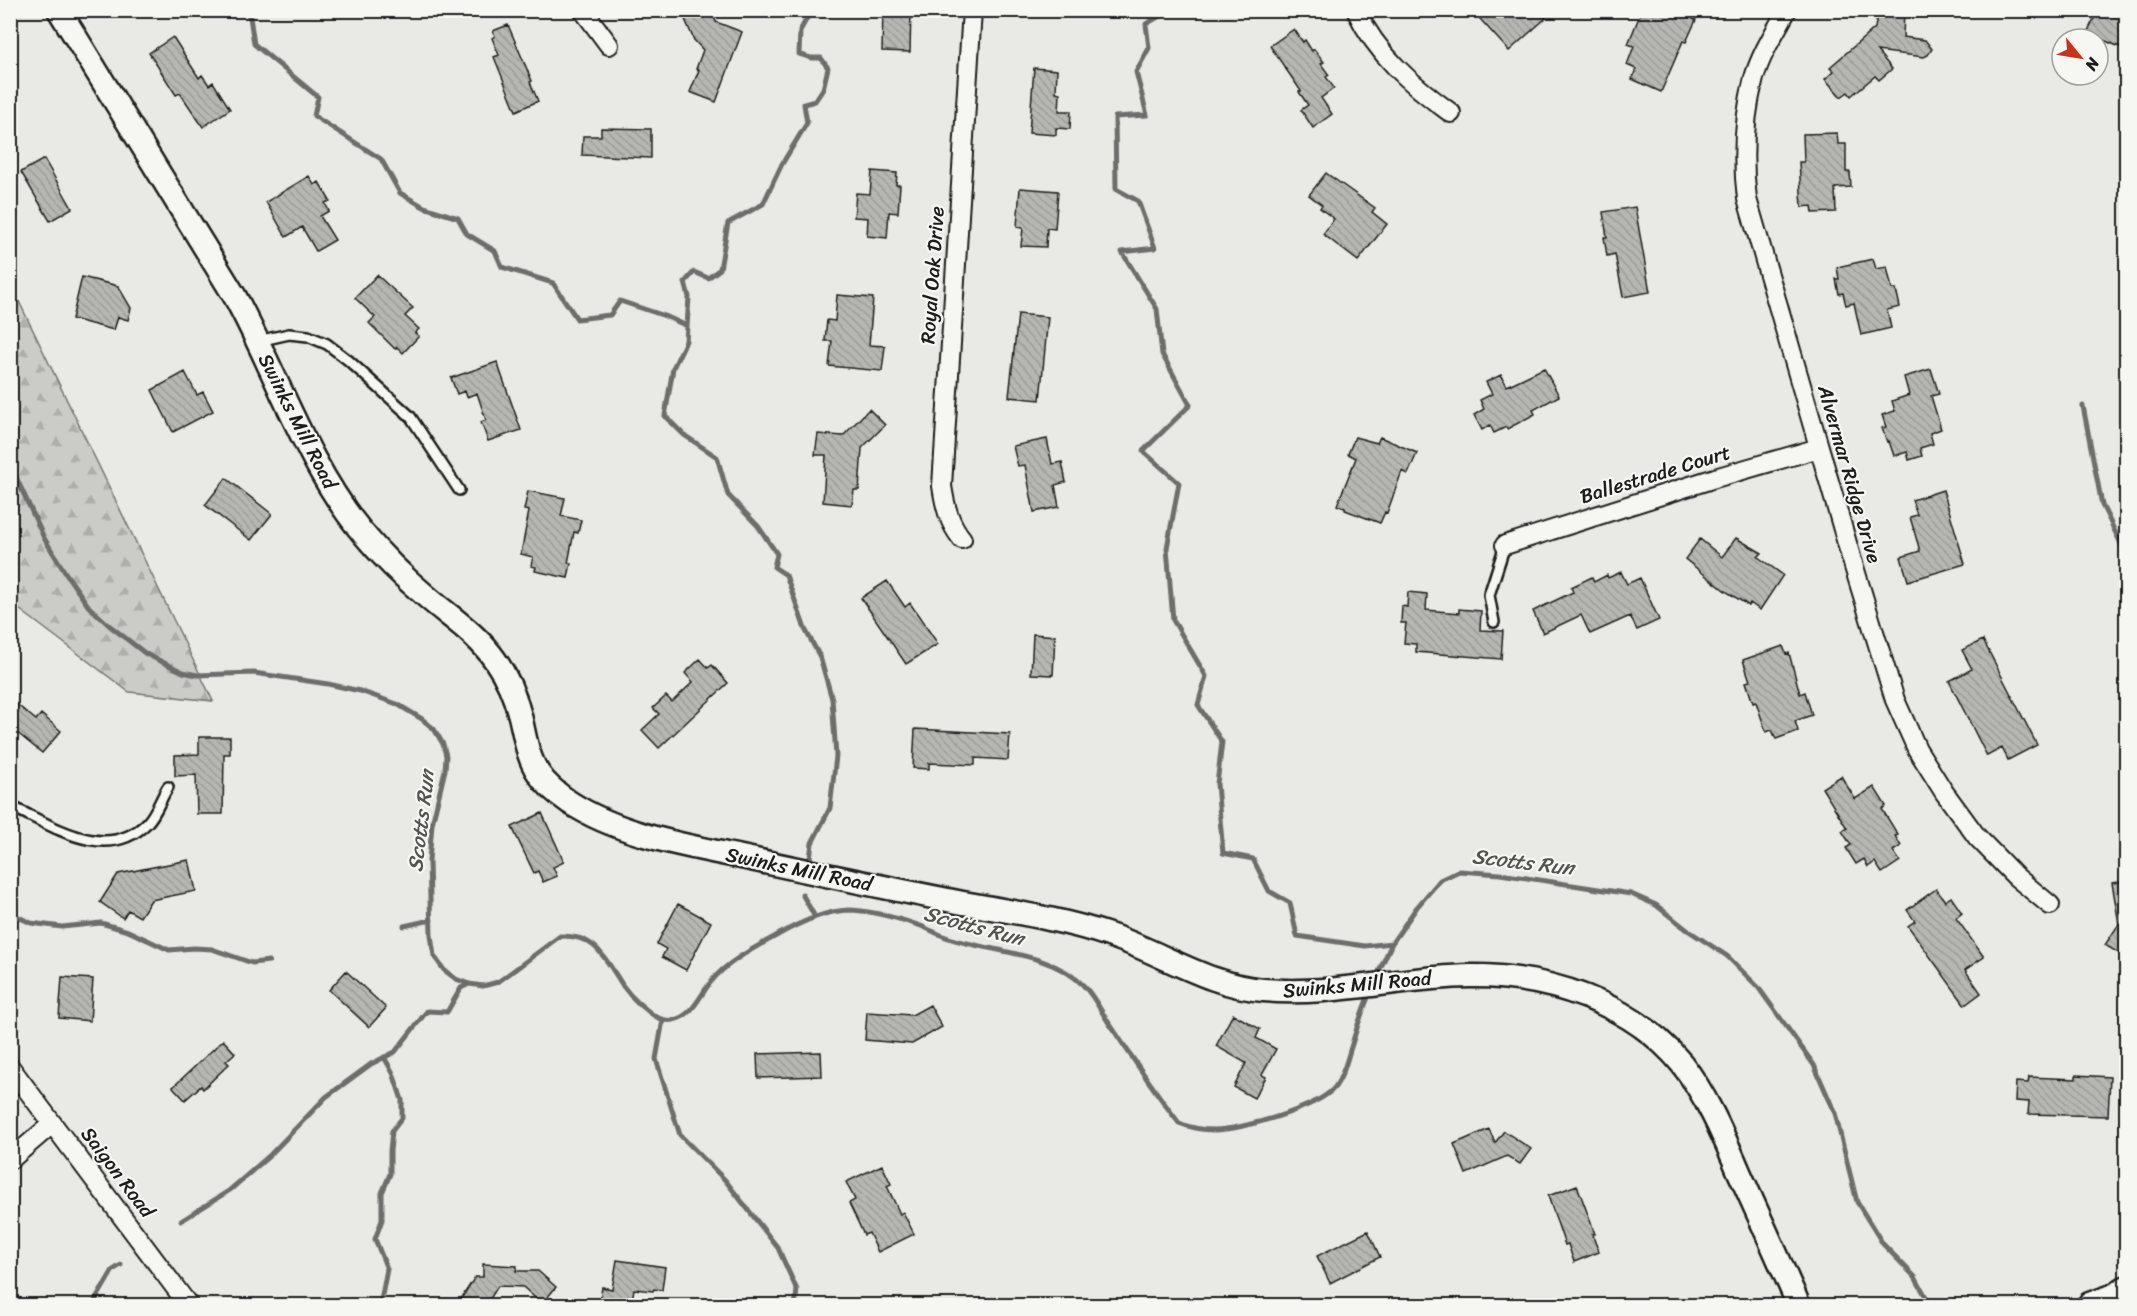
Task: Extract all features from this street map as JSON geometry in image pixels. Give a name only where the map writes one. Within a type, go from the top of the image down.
[{"type":"main road","points":[[2091,1305],[2114,1298],[2127,1290]]},
{"type":"street","name":"Swinks Mill Road","points":[[59,10],[234,296],[334,495],[389,563],[476,638],[494,658],[508,682],[518,708],[530,758],[537,772],[547,784],[568,801],[594,816],[622,827],[684,845],[1108,934],[1233,986],[1298,992],[1428,978],[1491,976],[1548,984],[1608,1006],[1637,1023],[1683,1065],[1727,1145],[1799,1305]]},
{"type":"street","points":[[583,10],[609,45]]},
{"type":"street","name":"Royal Oak Drive","points":[[962,539],[954,529],[946,508],[942,486],[972,10]]},
{"type":"street","points":[[1356,10],[1375,44],[1400,73],[1451,113]]},
{"type":"street","name":"Alvermar Ridge Drive","points":[[1787,10],[1769,42],[1755,77],[1748,109],[1743,170],[1747,199],[1819,448],[1895,700],[1917,749],[1944,792],[1977,837],[2015,876],[2049,905]]},
{"type":"street","name":"Ballestrade Court","points":[[1505,545],[1715,478],[1819,448]]},
{"type":"street","name":"Saigon Road","points":[[10,1067],[189,1305]]},
{"type":"street","points":[[10,1160],[52,1124]]},
{"type":"lane","points":[[258,341],[289,334],[308,336],[327,345],[348,360],[410,416],[459,490]]},
{"type":"lane","points":[[1494,622],[1489,595],[1505,545]]},
{"type":"lane","points":[[10,806],[80,838],[104,843],[131,836],[149,822],[168,786]]},
{"type":"green space","points":[[10,285],[213,701],[129,692],[11,603]]},
{"type":"building","points":[[681,10],[712,10],[716,22],[742,32],[716,102],[690,92],[699,70],[696,69],[703,50],[694,40]]},
{"type":"building","points":[[883,10],[911,10],[910,52],[882,51]]},
{"type":"building","points":[[1472,10],[1539,10],[1546,18],[1509,51]]},
{"type":"building","points":[[1642,10],[1672,10],[1696,20],[1686,42],[1683,41],[1661,92],[1632,79],[1636,69],[1627,65],[1634,46],[1628,44]]},
{"type":"building","points":[[1878,10],[1904,10],[1903,37],[1925,40],[1932,49],[1924,57],[1877,51],[1892,69],[1879,80],[1875,76],[1851,96],[1848,92],[1841,97],[1825,79],[1834,71],[1830,67],[1875,28]]},
{"type":"building","points":[[2098,10],[2127,10],[2127,50],[2110,43],[2110,27],[2090,27]]},
{"type":"building","points":[[508,25],[538,101],[516,111],[494,57],[499,55],[492,38],[495,36],[493,31]]},
{"type":"building","points":[[1294,29],[1303,42],[1305,40],[1312,51],[1314,49],[1324,62],[1321,64],[1329,75],[1326,77],[1334,88],[1321,98],[1332,114],[1313,128],[1301,110],[1308,105],[1299,92],[1301,91],[1270,46]]},
{"type":"building","points":[[173,37],[199,78],[202,75],[209,85],[213,82],[230,109],[203,127],[180,93],[176,95],[149,53]]},
{"type":"building","points":[[1034,68],[1057,70],[1056,92],[1060,93],[1059,111],[1071,111],[1070,129],[1056,128],[1056,135],[1029,133]]},
{"type":"building","points":[[601,128],[651,129],[651,158],[582,155],[583,136],[601,136]]},
{"type":"building","points":[[1837,133],[1838,144],[1846,144],[1846,172],[1850,172],[1851,187],[1835,188],[1836,212],[1813,213],[1812,206],[1802,207],[1799,162],[1804,162],[1803,134]]},
{"type":"building","points":[[44,159],[72,208],[50,221],[21,172]]},
{"type":"building","points":[[872,171],[897,173],[896,185],[900,185],[898,213],[889,212],[887,238],[867,236],[868,218],[854,217],[856,193],[870,194]]},
{"type":"building","points":[[1326,173],[1375,208],[1372,212],[1387,224],[1358,261],[1323,234],[1334,219],[1309,195]]},
{"type":"building","points":[[309,176],[314,185],[319,182],[330,201],[325,203],[329,211],[320,216],[335,240],[316,251],[302,227],[286,237],[266,202]]},
{"type":"building","points":[[1020,188],[1058,191],[1055,229],[1047,228],[1046,247],[1021,246],[1023,228],[1017,227]]},
{"type":"building","points":[[1635,207],[1650,292],[1623,297],[1615,254],[1607,256],[1603,212]]},
{"type":"building","points":[[1873,259],[1876,269],[1887,267],[1892,289],[1896,289],[1900,307],[1887,310],[1891,328],[1861,335],[1854,303],[1846,305],[1843,293],[1839,294],[1836,279],[1839,279],[1837,267]]},
{"type":"building","points":[[377,275],[413,308],[405,316],[419,329],[415,333],[419,336],[403,353],[397,347],[395,349],[369,323],[375,317],[355,298]]},
{"type":"building","points":[[82,277],[118,286],[131,308],[128,320],[118,317],[114,330],[72,319]]},
{"type":"building","points":[[837,295],[873,298],[869,345],[885,346],[882,371],[829,366],[832,341],[825,341],[827,320],[835,321]]},
{"type":"building","points":[[1018,314],[1048,317],[1040,400],[1009,397]]},
{"type":"building","points":[[497,362],[521,430],[488,441],[481,422],[486,420],[477,393],[467,397],[465,391],[457,394],[451,378]]},
{"type":"building","points":[[1544,368],[1559,396],[1533,410],[1535,414],[1507,429],[1506,427],[1494,433],[1490,425],[1482,430],[1474,415],[1484,409],[1480,400],[1492,394],[1486,382],[1501,375],[1507,386]]},
{"type":"building","points":[[1931,369],[1939,394],[1931,396],[1941,429],[1930,433],[1933,444],[1920,448],[1922,456],[1909,460],[1907,452],[1894,456],[1882,428],[1886,427],[1882,415],[1895,411],[1892,401],[1909,395],[1904,377]]},
{"type":"building","points":[[185,372],[197,395],[203,392],[213,411],[173,432],[152,390]]},
{"type":"building","points":[[869,409],[885,425],[862,448],[859,490],[854,490],[852,505],[823,502],[826,455],[815,455],[818,434],[843,436]]},
{"type":"building","points":[[1355,437],[1377,443],[1380,437],[1417,453],[1408,474],[1402,471],[1387,513],[1385,512],[1380,523],[1337,505],[1356,458],[1348,454]]},
{"type":"building","points":[[1047,439],[1052,464],[1062,462],[1066,482],[1055,485],[1059,507],[1034,512],[1025,465],[1018,466],[1013,446]]},
{"type":"building","points":[[226,478],[272,514],[251,540],[205,505]]},
{"type":"building","points":[[1943,490],[1965,564],[1908,581],[1901,557],[1920,551],[1910,517],[1917,515],[1912,500]]},
{"type":"building","points":[[528,491],[565,498],[561,516],[581,520],[578,533],[574,532],[568,563],[571,563],[568,578],[535,571],[536,567],[531,566],[533,557],[521,554],[529,511],[524,510]]},
{"type":"building","points":[[1736,538],[1762,553],[1758,557],[1783,575],[1760,610],[1750,603],[1749,606],[1724,590],[1685,559],[1700,539],[1722,557]]},
{"type":"building","points":[[1621,572],[1627,584],[1640,578],[1659,620],[1637,630],[1630,616],[1590,634],[1581,615],[1543,633],[1533,611],[1573,592],[1571,587],[1592,577],[1594,582],[1607,575],[1608,578]]},
{"type":"building","points":[[887,581],[905,607],[910,603],[938,644],[906,664],[861,598]]},
{"type":"building","points":[[1408,592],[1427,594],[1426,610],[1459,613],[1459,609],[1481,611],[1480,630],[1503,631],[1501,659],[1416,652],[1416,644],[1404,643],[1406,623],[1401,623],[1402,606],[1407,607]]},
{"type":"building","points":[[1033,634],[1055,636],[1053,675],[1031,674]]},
{"type":"building","points":[[1983,640],[2037,745],[2008,760],[2002,748],[1987,756],[1949,681],[1972,669],[1962,650]]},
{"type":"building","points":[[1783,646],[1786,654],[1789,653],[1800,694],[1805,692],[1812,715],[1795,721],[1798,731],[1776,739],[1772,730],[1766,732],[1756,702],[1753,703],[1746,682],[1750,681],[1743,660]]},
{"type":"building","points":[[700,659],[708,668],[712,665],[728,683],[659,748],[642,730],[659,714],[653,708],[666,696],[672,702],[693,682],[685,673]]},
{"type":"building","points":[[10,699],[36,720],[41,714],[61,731],[42,753],[10,727]]},
{"type":"building","points":[[915,729],[1010,734],[1008,760],[975,758],[975,765],[929,763],[929,769],[913,768]]},
{"type":"building","points":[[199,737],[230,737],[230,754],[224,754],[223,814],[197,814],[196,775],[175,776],[175,755],[199,754]]},
{"type":"building","points":[[1841,776],[1855,799],[1874,787],[1886,806],[1882,809],[1898,835],[1895,836],[1901,846],[1893,851],[1900,861],[1882,873],[1875,862],[1868,867],[1864,859],[1856,864],[1846,848],[1851,845],[1842,831],[1847,828],[1822,788]]},
{"type":"building","points":[[542,813],[564,862],[553,867],[557,876],[543,882],[538,871],[534,873],[512,827]]},
{"type":"building","points":[[189,860],[196,891],[151,900],[140,917],[128,910],[123,918],[100,902],[118,874]]},
{"type":"building","points":[[2127,881],[2127,958],[2105,945],[2119,924],[2112,883]]},
{"type":"building","points":[[1936,889],[1945,901],[1951,897],[1962,913],[1956,918],[1984,957],[1965,970],[1981,993],[1965,1005],[1908,926],[1915,921],[1907,910]]},
{"type":"building","points":[[678,904],[711,922],[686,970],[662,957],[666,949],[657,944]]},
{"type":"building","points":[[346,971],[386,1008],[369,1027],[329,990]]},
{"type":"building","points":[[62,977],[93,979],[90,1021],[59,1018]]},
{"type":"building","points":[[930,1005],[942,1027],[912,1044],[865,1040],[867,1012],[912,1015]]},
{"type":"building","points":[[1233,1014],[1260,1029],[1256,1038],[1276,1049],[1262,1075],[1266,1077],[1254,1098],[1234,1087],[1246,1063],[1216,1046]]},
{"type":"building","points":[[223,1040],[235,1053],[226,1061],[229,1064],[203,1089],[201,1086],[185,1100],[173,1087]]},
{"type":"building","points":[[821,1052],[822,1076],[758,1078],[757,1054]]},
{"type":"building","points":[[2076,1075],[2110,1077],[2108,1116],[2028,1114],[2029,1102],[2015,1101],[2016,1082],[2028,1083],[2029,1077],[2076,1079]]},
{"type":"building","points":[[1489,1129],[1495,1143],[1504,1131],[1531,1149],[1520,1164],[1507,1156],[1466,1174],[1454,1144]]},
{"type":"building","points":[[882,1165],[891,1184],[887,1186],[900,1214],[903,1212],[914,1234],[878,1252],[869,1233],[864,1235],[849,1203],[855,1200],[846,1182]]},
{"type":"building","points":[[1577,1185],[1595,1234],[1592,1234],[1599,1252],[1574,1262],[1568,1244],[1565,1245],[1548,1196]]},
{"type":"building","points":[[1368,1231],[1380,1257],[1330,1283],[1317,1256]]},
{"type":"building","points":[[617,1260],[665,1267],[662,1290],[634,1289],[631,1305],[600,1301],[602,1287],[612,1289]]},
{"type":"building","points":[[483,1264],[517,1266],[516,1271],[538,1271],[556,1287],[542,1304],[523,1287],[498,1286],[486,1305],[457,1305],[475,1277],[483,1277]]},
{"type":"waterway","points":[[244,10],[250,17],[254,44],[318,97],[314,116],[381,159],[400,193],[424,207],[458,218],[467,234],[495,251],[502,267],[553,283],[577,319],[610,315],[620,301],[687,326]]},
{"type":"waterway","points":[[803,10],[807,18],[800,31],[799,54],[821,58],[828,68],[823,89],[815,101],[804,104],[807,123],[782,164],[763,204],[728,223],[720,269],[708,278],[694,272],[685,282],[689,297],[686,341],[673,368],[665,416],[684,435],[717,457],[728,495],[758,526],[777,554],[774,567],[786,575],[805,629],[820,657],[832,699],[836,756],[830,808],[812,843],[810,858]]},
{"type":"waterway","points":[[1170,10],[1146,24],[1149,48],[1136,72],[1147,115],[1115,117],[1116,189],[1138,201],[1155,248],[1122,252],[1157,309],[1162,354],[1190,405],[1143,451],[1179,483],[1167,548],[1173,620],[1206,676],[1198,705],[1222,742],[1217,784],[1223,853],[1253,859],[1269,891],[1290,903],[1297,936],[1365,946],[1392,943]]},
{"type":"waterway","points":[[2083,406],[2102,505],[2126,554]]},
{"type":"waterway","name":"Scotts Run","points":[[10,464],[44,538],[89,607],[146,654],[183,672],[197,675],[254,673],[360,691],[397,704],[434,729],[443,744],[446,756],[445,770],[432,824],[429,861],[431,935],[434,956],[444,970],[456,979],[483,986],[498,982],[560,936],[571,936],[589,942],[595,947],[627,992],[644,1008],[659,1018],[673,1020],[690,1011],[710,983],[724,969],[749,951],[784,931],[829,913],[848,910],[874,913],[918,925],[952,939],[1038,960],[1070,974],[1091,994],[1107,1021],[1179,1123],[1214,1130],[1260,1122],[1296,1110],[1326,1095],[1335,1087],[1343,1072],[1370,992]]},
{"type":"waterway","name":"Scotts Run","points":[[1376,978],[1392,943],[1417,907],[1440,880],[1459,871],[1500,874],[1631,894],[1656,905],[1686,929],[1727,956],[1758,987],[1814,1065],[1835,1113],[1857,1202],[1883,1244],[1915,1277],[1931,1306]]},
{"type":"waterway","points":[[802,894],[815,917]]},
{"type":"waterway","points":[[10,913],[31,923],[62,927],[101,923],[128,931],[169,950],[212,949],[252,963],[269,961]]},
{"type":"waterway","points":[[404,926],[431,920]]},
{"type":"waterway","points":[[181,1221],[230,1190],[269,1156],[326,1097],[371,1064],[395,1052],[427,1011],[447,1012],[461,988],[469,984]]},
{"type":"waterway","points":[[663,1020],[656,1059],[680,1135],[725,1180],[778,1248],[797,1290],[795,1306]]},
{"type":"waterway","points":[[380,1306],[387,1269],[375,1239],[382,1220],[382,1193],[390,1174],[392,1131],[402,1118],[402,1100],[393,1073],[384,1057]]},
{"type":"waterway","points":[[92,1306],[113,1270],[121,1265]]}]
